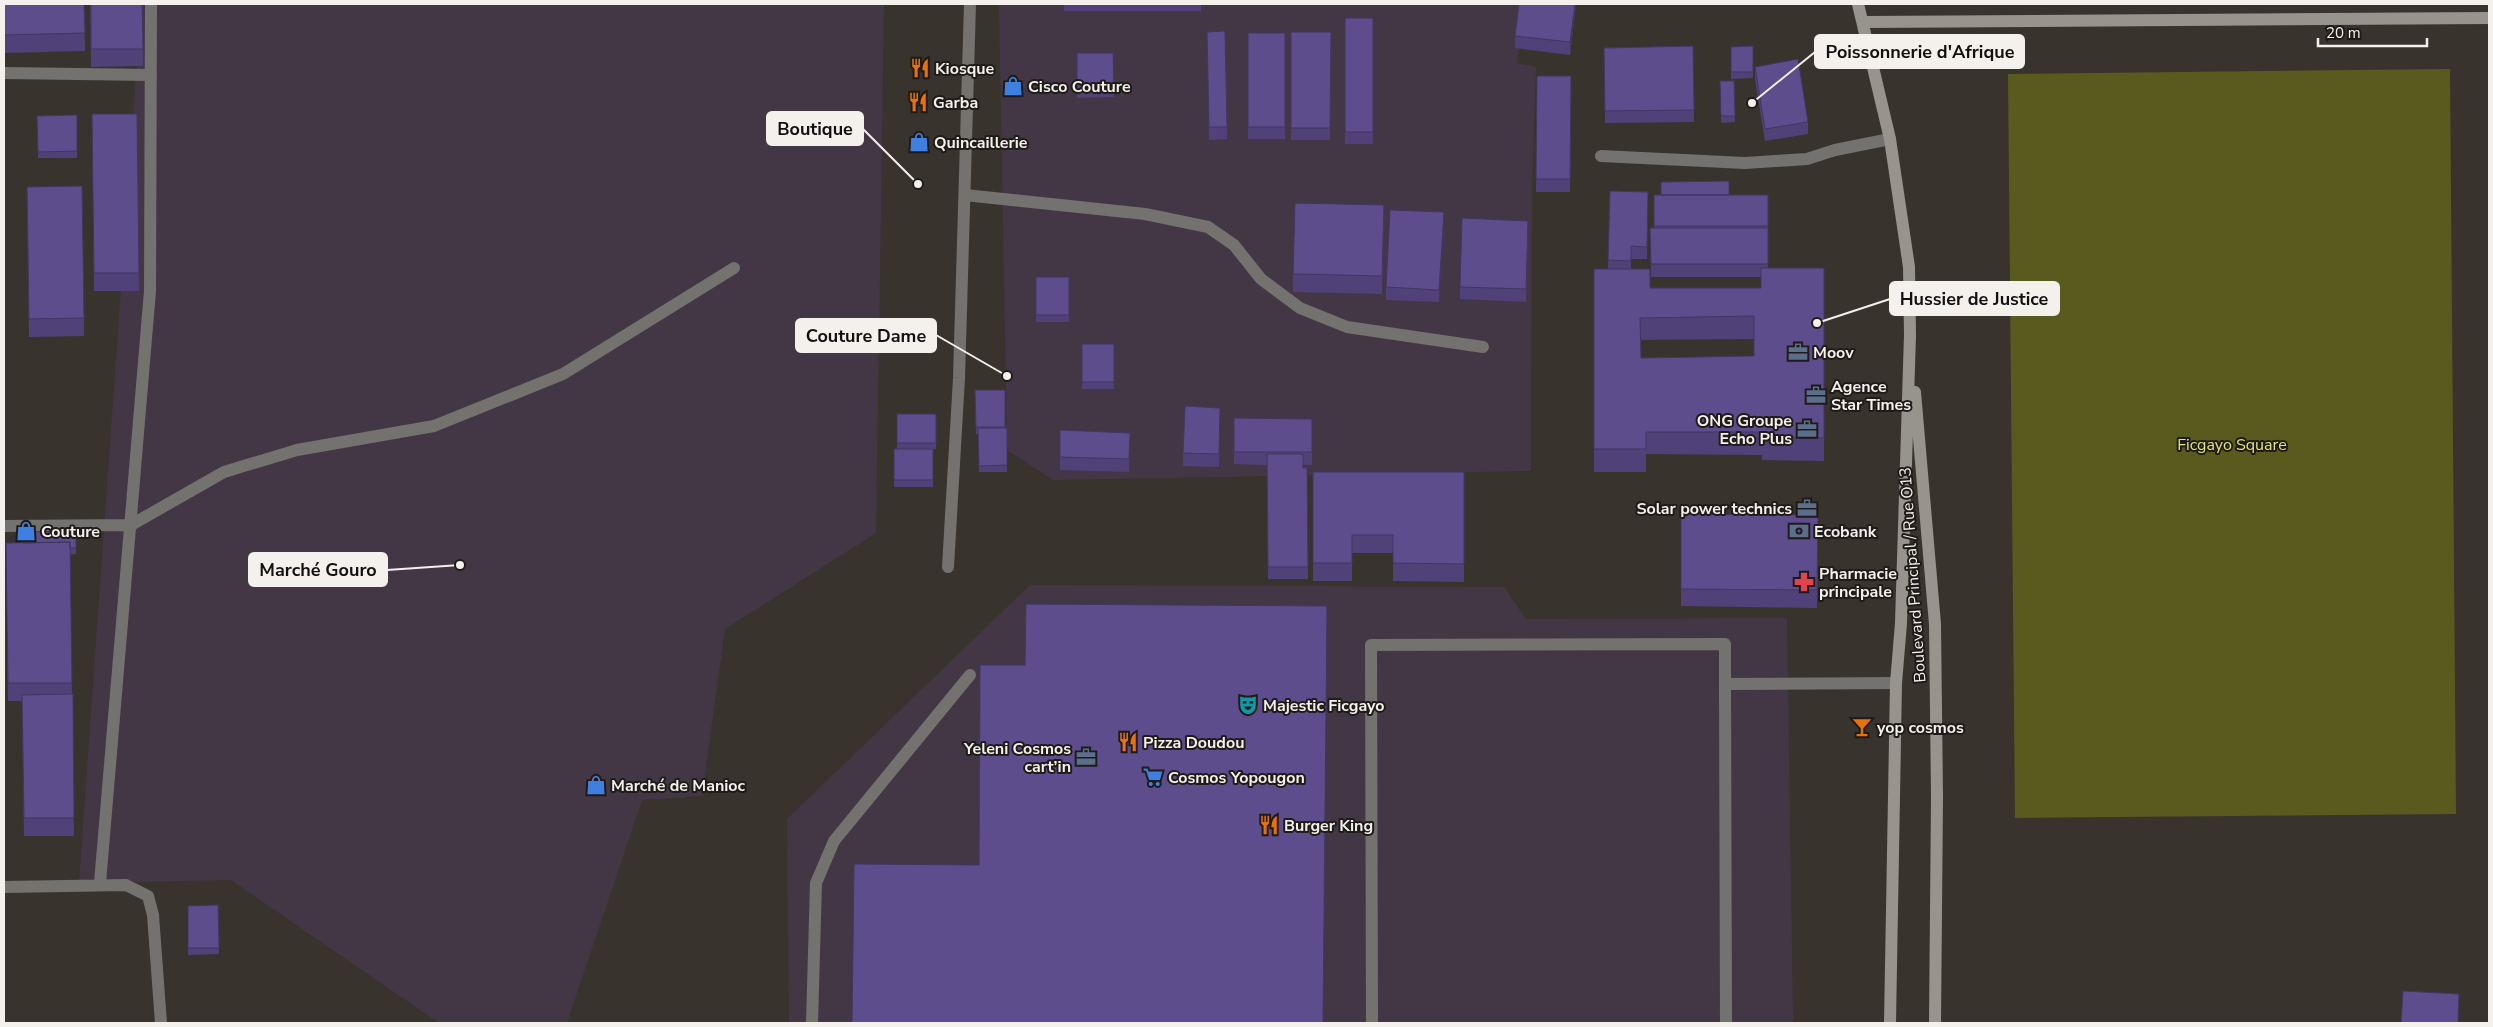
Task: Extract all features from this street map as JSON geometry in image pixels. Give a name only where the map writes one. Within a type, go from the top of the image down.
[{"type":"main road","name":"Boulevard Principal / Rue O13","points":[[1858,4],[1864,22],[1890,139],[1909,267],[1910,335],[1900,623],[1896,683],[1890,1023]]},
{"type":"main road","points":[[1864,22],[2489,18]]},
{"type":"main road","name":"Boulevard Principal / Rue O13","points":[[1910,335],[1934,624],[1937,797],[1935,1023]]},
{"type":"street","points":[[100,883],[150,291],[151,4]]},
{"type":"street","points":[[948,566],[959,378],[970,4]]},
{"type":"street","points":[[4,73],[151,75]]},
{"type":"street","points":[[1601,156],[1745,163],[1807,159],[1835,150],[1890,139]]},
{"type":"street","points":[[965,195],[1145,214],[1208,227],[1234,246],[1260,279],[1300,308],[1347,327],[1483,347]]},
{"type":"street","points":[[4,526],[131,526],[224,472],[297,450],[434,426],[564,374],[734,268]]},
{"type":"street","points":[[1372,1023],[1371,645],[1725,644],[1726,1023]]},
{"type":"street","points":[[812,1023],[816,883],[834,841],[970,675]]},
{"type":"street","points":[[1725,684],[1896,683]]},
{"type":"street","points":[[4,887],[100,883],[126,885],[148,896],[152,916],[161,1023]]},
{"type":"shaded area","points":[[141,4],[884,4],[876,533],[725,629],[702,796],[642,800],[567,1023],[439,1023],[231,880],[79,883]]},
{"type":"shaded area","points":[[999,4],[1526,4],[1517,63],[1536,67],[1532,192],[1531,471],[1053,480],[1007,450]]},
{"type":"shaded area","points":[[1030,585],[1504,587],[1526,619],[1787,618],[1793,1023],[789,1023],[787,819]]},
{"type":"green space","name":"Ficgayo Square","points":[[2450,69],[2456,814],[2015,818],[2008,74]]},
{"type":"building","points":[[4,4],[84,4],[85,33],[4,35]]},
{"type":"building","points":[[91,4],[142,4],[143,49],[91,49]]},
{"type":"building","points":[[1519,4],[1575,4],[1570,42],[1515,36]]},
{"type":"building","points":[[1345,18],[1373,18],[1373,132],[1345,132]]},
{"type":"building","points":[[1225,31],[1227,127],[1209,127],[1207,32]]},
{"type":"building","points":[[1291,32],[1331,32],[1330,128],[1291,128]]},
{"type":"building","points":[[1248,33],[1285,33],[1285,127],[1248,127]]},
{"type":"building","points":[[1693,46],[1694,110],[1605,111],[1604,48]]},
{"type":"building","points":[[1753,46],[1753,72],[1731,72],[1731,47]]},
{"type":"building","points":[[1077,53],[1113,53],[1114,91],[1077,91]]},
{"type":"building","points":[[1798,59],[1808,122],[1765,129],[1755,67]]},
{"type":"building","points":[[1537,76],[1571,76],[1570,179],[1536,179]]},
{"type":"building","points":[[1720,81],[1734,81],[1735,116],[1721,116]]},
{"type":"building","points":[[92,114],[137,114],[139,273],[94,273]]},
{"type":"building","points":[[77,115],[77,151],[38,152],[37,116]]},
{"type":"building","points":[[1729,181],[1729,195],[1661,195],[1661,182]]},
{"type":"building","points":[[82,186],[84,318],[29,319],[27,187]]},
{"type":"building","points":[[1610,191],[1648,192],[1647,247],[1631,246],[1631,261],[1608,260]]},
{"type":"building","points":[[1654,195],[1768,195],[1768,226],[1654,226]]},
{"type":"building","points":[[1295,203],[1384,205],[1382,276],[1293,274]]},
{"type":"building","points":[[1390,210],[1444,212],[1439,290],[1386,287]]},
{"type":"building","points":[[1462,218],[1528,221],[1526,289],[1460,287]]},
{"type":"building","points":[[1650,228],[1768,228],[1768,264],[1651,264]]},
{"type":"building","points":[[1761,268],[1824,268],[1824,438],[1762,438],[1762,432],[1646,432],[1646,449],[1594,449],[1594,269],[1650,269],[1650,288],[1761,288]],"holes":[[[1754,316],[1754,356],[1641,358],[1640,318]]]},
{"type":"building","points":[[1036,277],[1069,277],[1069,315],[1036,315]]},
{"type":"building","points":[[1082,344],[1114,344],[1114,382],[1082,382]]},
{"type":"building","points":[[975,390],[1005,390],[1005,427],[976,427]]},
{"type":"building","points":[[1185,406],[1220,408],[1219,454],[1183,453]]},
{"type":"building","points":[[897,414],[936,414],[936,443],[897,443]]},
{"type":"building","points":[[1234,418],[1312,419],[1312,452],[1234,452]]},
{"type":"building","points":[[978,428],[1007,428],[1007,465],[979,466]]},
{"type":"building","points":[[1060,430],[1130,433],[1129,459],[1060,457]]},
{"type":"building","points":[[894,449],[933,449],[933,480],[894,480]]},
{"type":"building","points":[[1267,454],[1303,454],[1303,468],[1307,468],[1308,567],[1268,567]]},
{"type":"building","points":[[1313,472],[1464,472],[1464,564],[1393,563],[1393,535],[1352,535],[1352,563],[1313,563]]},
{"type":"building","points":[[1681,514],[1818,515],[1817,590],[1681,589]]},
{"type":"building","points":[[76,531],[76,548],[70,548],[70,542],[23,543],[22,532]]},
{"type":"building","points":[[70,542],[72,683],[8,683],[6,543]]},
{"type":"building","name":"Cosmos Yopougon","points":[[1026,604],[1327,606],[1323,1023],[852,1023],[854,864],[979,865],[980,665],[1025,665]]},
{"type":"building","points":[[73,694],[74,818],[24,818],[22,695]]},
{"type":"building","points":[[218,905],[219,948],[188,948],[188,906]]},
{"type":"building","points":[[2403,991],[2459,994],[2458,1023],[2401,1023]]},
{"type":"place","name":"Kiosque","points":[[920,68]]},
{"type":"place","name":"Cisco Couture","points":[[1013,86]]},
{"type":"place","name":"Garba","points":[[918,102]]},
{"type":"place","name":"Poissonnerie d'Afrique","points":[[1752,103]]},
{"type":"place","name":"Quincaillerie","points":[[919,142]]},
{"type":"place","name":"Boutique","points":[[918,184]]},
{"type":"place","name":"Hussier de Justice","points":[[1817,323]]},
{"type":"place","name":"Moov","points":[[1798,352]]},
{"type":"place","name":"Couture Dame","points":[[1007,376]]},
{"type":"place","name":"Agence Star Times","points":[[1816,395]]},
{"type":"place","name":"ONG Groupe Echo Plus","points":[[1807,429]]},
{"type":"place","name":"Solar power technics","points":[[1807,508]]},
{"type":"place","name":"Couture","points":[[26,531]]},
{"type":"place","name":"Ecobank","points":[[1799,531]]},
{"type":"place","name":"Marché Gouro","points":[[460,565]]},
{"type":"place","name":"Pharmacie principale","points":[[1804,582]]},
{"type":"place","name":"Majestic Ficgayo","points":[[1248,705]]},
{"type":"place","name":"yop cosmos","points":[[1862,727]]},
{"type":"place","name":"Pizza Doudou","points":[[1128,742]]},
{"type":"place","name":"Yeleni Cosmos cart’in","points":[[1086,757]]},
{"type":"place","name":"Cosmos Yopougon","points":[[1153,777]]},
{"type":"place","name":"Marché de Manioc","points":[[596,785]]},
{"type":"place","name":"Burger King","points":[[1269,825]]}]
